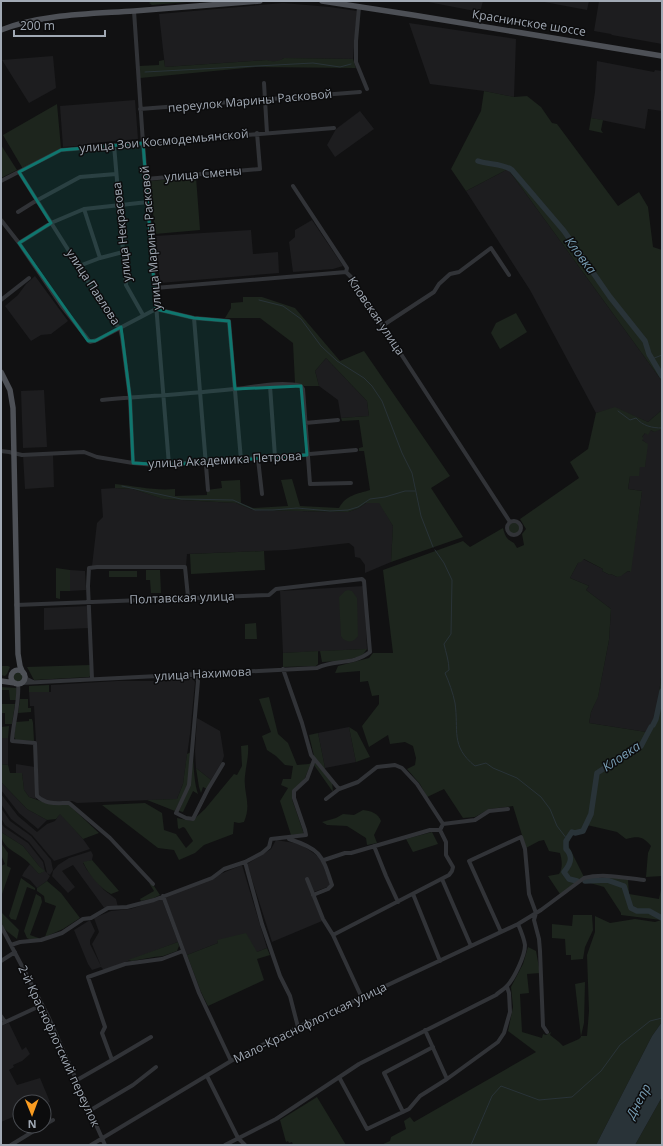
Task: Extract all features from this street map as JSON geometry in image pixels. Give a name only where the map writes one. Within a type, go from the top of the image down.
[{"type":"main road","points":[[1,30],[36,20],[260,1]]},
{"type":"main road","name":"Краснинское шоссе","points":[[322,1],[510,30],[662,56]]},
{"type":"main road","points":[[1,372],[10,390],[13,408],[18,654],[20,666],[24,673],[24,680],[18,683],[1,681]]},
{"type":"main road","points":[[1,681],[8,679],[12,673],[16,666],[18,654]]},
{"type":"main road","points":[[12,673],[19,670],[24,673]]},
{"type":"main road","points":[[12,673],[11,678],[18,683]]},
{"type":"street","points":[[359,7],[356,62],[367,89]]},
{"type":"street","name":"улица Марины Расковой","points":[[134,11],[140,109],[169,465]]},
{"type":"street","points":[[264,83],[266,133]]},
{"type":"street","name":"переулок Марины Расковой","points":[[140,109],[360,92]]},
{"type":"street","name":"улица Зои Космодемьянской","points":[[1,181],[61,150],[257,133],[334,128]]},
{"type":"street","name":"улица Смены","points":[[146,179],[260,169],[257,133]]},
{"type":"street","name":"улица Некрасова","points":[[114,145],[126,285],[143,315]]},
{"type":"street","name":"улица Павлова","points":[[19,172],[115,324],[120,328],[130,398],[133,463]]},
{"type":"street","points":[[18,212],[80,177],[116,174]]},
{"type":"street","points":[[293,186],[347,268],[346,272]]},
{"type":"street","points":[[19,243],[50,223],[84,209],[148,202]]},
{"type":"street","points":[[84,209],[100,258]]},
{"type":"street","points":[[1,220],[90,342],[95,341],[156,309],[194,318],[228,321],[241,460]]},
{"type":"street","points":[[382,326],[434,292],[439,284],[450,274],[459,272],[491,248],[508,275]]},
{"type":"street","points":[[79,266],[100,258],[123,252]]},
{"type":"street","name":"Кловская улица","points":[[155,288],[346,272],[351,277],[510,522]]},
{"type":"street","points":[[1,300],[29,278]]},
{"type":"street","points":[[194,318],[208,490]]},
{"type":"street","points":[[102,400],[296,384],[301,386],[303,390],[310,484],[351,483]]},
{"type":"street","points":[[270,386],[275,458]]},
{"type":"street","points":[[305,423],[338,420]]},
{"type":"street","name":"улица Академика Петрова","points":[[1,451],[22,455],[84,452],[97,457],[133,463],[169,465],[275,458],[356,450]]},
{"type":"street","points":[[258,459],[262,494]]},
{"type":"street","points":[[92,679],[88,602],[89,568],[185,567],[188,597]]},
{"type":"street","name":"Полтавская улица","points":[[16,605],[269,594],[276,589],[362,579],[364,581],[370,652]]},
{"type":"street","name":"улица Нахимова","points":[[18,683],[317,668],[325,664],[341,663],[363,658],[370,652]]},
{"type":"street","points":[[283,670],[302,723],[311,755],[339,789]]},
{"type":"street","points":[[24,673],[28,679],[33,682]]},
{"type":"street","points":[[196,674],[198,681],[189,785],[176,813],[186,818],[193,819],[222,764]]},
{"type":"street","points":[[18,683],[12,741],[35,743],[37,796],[42,801],[48,803],[69,803],[110,838],[153,884]]},
{"type":"street","points":[[11,945],[20,942],[41,940],[62,933],[83,919],[91,918],[108,908],[127,907],[163,896],[212,878],[224,869],[245,862],[262,853],[270,847],[271,839],[306,835],[294,798],[294,792],[307,779],[314,760]]},
{"type":"street","points":[[326,799],[339,789],[358,782],[377,767],[394,765],[402,768],[417,784],[443,824]]},
{"type":"street","points":[[443,824],[475,820],[489,812],[508,809]]},
{"type":"street","points":[[440,830],[443,824]]},
{"type":"street","points":[[324,860],[430,830],[440,830]]},
{"type":"street","points":[[333,935],[449,875],[452,872],[452,868],[446,855],[446,842],[440,830]]},
{"type":"street","points":[[501,932],[469,861],[521,837],[525,849],[529,894],[536,913],[534,920],[539,939],[543,1026],[547,1032]]},
{"type":"street","points":[[287,838],[315,849],[324,860],[332,885],[313,895]]},
{"type":"street","points":[[374,846],[398,902]]},
{"type":"street","points":[[245,862],[262,924],[280,976],[290,996],[298,1027]]},
{"type":"street","name":"Мало-Краснофлотская улица","points":[[91,1145],[231,1061],[298,1027],[518,924],[536,913],[584,878],[593,876],[607,876],[644,880]]},
{"type":"street","points":[[307,879],[323,919],[333,935],[362,998]]},
{"type":"street","points":[[442,879],[471,946]]},
{"type":"street","points":[[413,894],[440,961]]},
{"type":"street","points":[[163,896],[199,993],[231,1061]]},
{"type":"street","points":[[225,1145],[276,1119],[358,1064],[496,995],[507,986],[520,965],[525,944],[518,924]]},
{"type":"street","name":"2-й Краснофлотский переулок","points":[[1,926],[42,1005],[105,1145]]},
{"type":"street","points":[[112,1060],[102,1033],[105,1027],[88,977],[125,964],[162,959],[184,951]]},
{"type":"street","points":[[1,961],[15,952]]},
{"type":"street","points":[[339,1077],[367,1129],[409,1109],[420,1096],[447,1079],[498,1042],[504,1033],[510,1012],[507,986]]},
{"type":"street","points":[[1,1016],[3,1023],[42,1005]]},
{"type":"street","points":[[425,1030],[447,1079]]},
{"type":"street","points":[[77,1080],[151,1037]]},
{"type":"street","points":[[402,1112],[384,1073],[433,1047]]},
{"type":"street","points":[[89,1111],[133,1085],[156,1067]]},
{"type":"street","points":[[207,1076],[238,1138],[245,1145]]},
{"type":"street","points":[[11,1145],[30,1134]]},
{"type":"highlighted area","points":[[143,143],[156,309],[194,318],[229,321],[235,389],[301,386],[307,455],[169,465],[133,463],[130,398],[121,327],[95,341],[88,341],[19,243],[51,223],[19,172],[61,150]]},
{"type":"shaded area","points":[[152,1],[199,1],[152,5],[149,3]]},
{"type":"shaded area","points":[[423,1],[483,1],[480,12]]},
{"type":"shaded area","points":[[539,1],[589,1],[587,10]]},
{"type":"shaded area","points":[[599,1],[662,1],[662,44],[594,31]]},
{"type":"shaded area","points":[[283,3],[357,11],[353,59],[284,58],[280,61],[271,62],[267,60],[165,67],[159,14]]},
{"type":"shaded area","points":[[409,23],[516,39],[514,97],[484,91],[430,84]]},
{"type":"shaded area","points":[[53,56],[56,88],[29,103],[2,60]]},
{"type":"shaded area","points":[[284,58],[353,59],[356,68],[256,67],[140,78],[139,66],[159,65],[159,61],[164,60],[165,67],[267,60],[276,61]]},
{"type":"shaded area","points":[[597,61],[654,72],[655,70],[662,71],[662,111],[648,109],[645,129],[591,118],[595,92]]},
{"type":"shaded area","points":[[484,91],[514,97],[527,96],[541,107],[552,123],[557,124],[618,206],[639,192],[648,207],[653,247],[662,250],[662,381],[508,169],[466,191],[451,169],[481,111]]},
{"type":"shaded area","points":[[135,100],[138,139],[63,147],[60,106]]},
{"type":"shaded area","points":[[57,104],[61,148],[23,169],[3,135]]},
{"type":"shaded area","points":[[360,111],[374,129],[335,157],[327,145],[336,129]]},
{"type":"shaded area","points":[[591,118],[603,120],[601,130],[603,133],[589,130]]},
{"type":"shaded area","points":[[1,145],[17,170],[1,178]]},
{"type":"shaded area","points":[[508,169],[662,381],[662,410],[648,422],[615,408],[596,413],[530,290],[466,191]]},
{"type":"shaded area","points":[[196,177],[200,230],[155,234],[150,181]]},
{"type":"shaded area","points":[[312,220],[343,266],[333,269],[293,272],[289,242],[295,237],[295,230]]},
{"type":"shaded area","points":[[251,230],[253,254],[278,252],[279,273],[160,283],[155,236]]},
{"type":"shaded area","points":[[35,276],[68,321],[51,334],[41,335],[31,341],[5,306],[18,295],[26,284]]},
{"type":"shaded area","points":[[243,297],[262,297],[295,308],[340,361],[364,351],[450,476],[431,488],[463,537],[391,562],[393,526],[379,503],[366,503],[359,508],[348,512],[253,510],[236,503],[163,499],[133,489],[115,488],[115,484],[152,489],[175,489],[175,496],[207,495],[207,490],[222,488],[221,481],[240,480],[241,503],[253,508],[288,506],[281,480],[292,479],[300,506],[339,508],[348,498],[370,490],[364,451],[359,451],[359,448],[363,447],[359,420],[342,421],[341,418],[369,416],[367,401],[326,358],[315,371],[319,386],[304,386],[295,383],[293,343],[260,318],[225,318],[231,308],[231,303],[243,302]]},
{"type":"shaded area","points":[[516,313],[527,332],[500,349],[491,333],[496,323]]},
{"type":"shaded area","points":[[326,358],[367,401],[369,416],[341,418],[338,400],[319,386],[315,371]]},
{"type":"shaded area","points":[[44,390],[47,447],[23,448],[21,391]]},
{"type":"shaded area","points":[[615,407],[648,422],[662,410],[662,429],[654,432],[651,430],[648,435],[645,433],[642,437],[644,438],[642,440],[648,444],[645,467],[640,467],[639,476],[630,476],[628,489],[642,491],[631,572],[628,571],[617,577],[602,571],[603,569],[584,559],[578,563],[570,578],[589,586],[586,590],[611,609],[609,640],[598,697],[591,712],[589,723],[646,732],[655,723],[662,671],[662,876],[646,877],[648,853],[651,846],[645,840],[637,837],[626,839],[617,832],[587,825],[583,832],[572,834],[568,845],[584,877],[560,894],[548,876],[559,874],[562,864],[560,853],[549,851],[544,840],[526,848],[513,806],[489,809],[475,817],[463,818],[444,789],[427,797],[420,784],[407,769],[415,765],[416,758],[413,746],[405,742],[390,744],[388,735],[369,747],[362,726],[379,704],[379,695],[372,696],[368,681],[360,682],[360,671],[335,673],[338,666],[369,658],[373,653],[393,653],[383,570],[463,541],[470,547],[503,528],[507,537],[517,548],[524,545],[522,534],[526,529],[520,519],[579,478],[570,462],[588,449],[596,413]]},
{"type":"shaded area","points":[[662,429],[662,671],[655,723],[646,732],[589,723],[591,712],[598,696],[609,640],[611,609],[586,590],[589,586],[570,578],[578,563],[583,559],[603,569],[602,571],[617,577],[628,571],[630,572],[642,491],[628,489],[630,476],[637,476],[640,467],[645,467],[646,443],[642,440],[642,437],[645,433],[651,430],[654,432]]},
{"type":"shaded area","points":[[23,455],[53,455],[54,487],[25,489]]},
{"type":"shaded area","points":[[101,489],[133,489],[164,499],[236,503],[253,510],[348,512],[359,508],[366,503],[380,503],[393,526],[391,562],[365,573],[365,565],[360,558],[355,557],[354,547],[349,543],[287,550],[187,554],[186,566],[92,566],[97,523],[103,517]]},
{"type":"shaded area","points":[[512,522],[516,522],[520,528],[516,534],[512,534],[508,530],[508,526]]},
{"type":"shaded area","points":[[264,551],[265,570],[191,574],[190,554]]},
{"type":"shaded area","points":[[56,568],[70,570],[70,591],[60,591],[60,599],[56,598]]},
{"type":"shaded area","points":[[70,570],[85,571],[86,590],[70,591]]},
{"type":"shaded area","points":[[146,570],[160,570],[161,593],[151,593],[150,580],[146,580]]},
{"type":"shaded area","points":[[109,571],[137,571],[137,577],[109,577]]},
{"type":"shaded area","points":[[364,586],[367,649],[283,653],[280,591]]},
{"type":"shaded area","points":[[348,590],[352,591],[357,598],[358,636],[353,641],[345,640],[341,636],[339,597]]},
{"type":"shaded area","points":[[88,606],[89,628],[44,630],[44,608]]},
{"type":"shaded area","points":[[256,623],[257,639],[245,639],[245,624]]},
{"type":"shaded area","points":[[367,649],[362,656],[341,661],[322,662],[320,651]]},
{"type":"shaded area","points":[[318,651],[318,664],[316,666],[283,667],[283,653]]},
{"type":"shaded area","points":[[90,665],[91,675],[89,677],[34,680],[27,667]]},
{"type":"shaded area","points":[[2,666],[10,667],[5,676],[1,675]]},
{"type":"shaded area","points":[[16,673],[20,673],[22,677],[20,681],[16,681],[14,679],[14,675]]},
{"type":"shaded area","points":[[192,678],[195,682],[190,734],[183,784],[177,799],[77,803],[72,801],[48,802],[39,796],[34,706],[30,706],[29,692],[51,692],[51,685],[117,681],[166,681],[169,679]]},
{"type":"shaded area","points":[[49,685],[49,692],[29,692],[29,686]]},
{"type":"shaded area","points":[[1,687],[17,688],[16,700],[10,700],[9,690],[1,690]]},
{"type":"shaded area","points":[[269,697],[278,734],[288,743],[297,765],[311,763],[305,778],[299,785],[292,799],[303,834],[291,835],[280,801],[288,788],[281,785],[283,779],[291,779],[293,766],[285,765],[267,750],[262,736],[271,732],[259,699]]},
{"type":"shaded area","points":[[20,699],[28,699],[28,708],[31,708],[31,712],[18,713]]},
{"type":"shaded area","points":[[1,704],[15,704],[12,724],[5,724],[5,713],[1,713]]},
{"type":"shaded area","points":[[197,718],[220,731],[224,756],[211,780],[196,768],[195,751]]},
{"type":"shaded area","points":[[29,719],[32,719],[33,723],[34,741],[16,740],[14,737],[16,722],[29,721]]},
{"type":"shaded area","points":[[9,726],[8,738],[1,738],[1,727]]},
{"type":"shaded area","points":[[349,727],[356,762],[325,768],[318,733]]},
{"type":"shaded area","points":[[349,727],[357,732],[370,757],[356,762]]},
{"type":"shaded area","points":[[318,733],[325,768],[324,770],[315,760],[309,735]]},
{"type":"shaded area","points":[[1,738],[8,738],[8,765],[1,764]]},
{"type":"shaded area","points":[[248,745],[245,772],[247,809],[244,822],[234,822],[233,834],[204,845],[195,853],[179,860],[174,850],[158,848],[102,805],[145,803],[162,813],[164,830],[176,834],[186,848],[193,841],[185,828],[178,828],[177,818],[192,821],[205,809],[234,774],[237,775],[242,766],[241,746]]},
{"type":"shaded area","points":[[191,752],[188,784],[175,811],[147,800],[177,799],[183,784],[187,754]]},
{"type":"shaded area","points":[[193,757],[198,794],[193,791],[183,812],[179,811],[190,785]]},
{"type":"shaded area","points":[[315,763],[332,782],[333,792],[314,765]]},
{"type":"shaded area","points":[[1,764],[8,765],[10,773],[22,773],[24,790],[29,797],[49,804],[69,805],[99,833],[83,839],[60,814],[56,819],[47,820],[27,809],[1,782]]},
{"type":"shaded area","points":[[16,764],[35,767],[36,799],[29,797],[24,790],[22,773],[16,773]]},
{"type":"shaded area","points":[[196,768],[211,780],[207,789],[203,787],[201,793],[199,787]]},
{"type":"shaded area","points":[[1,782],[27,809],[47,820],[38,829],[19,813],[1,790]]},
{"type":"shaded area","points":[[1,794],[18,816],[37,832],[47,824],[55,821],[60,813],[90,849],[54,861],[32,835],[11,819],[1,804]]},
{"type":"shaded area","points":[[1,808],[10,821],[31,836],[51,860],[53,870],[50,875],[47,873],[44,861],[29,842],[5,825],[1,818]]},
{"type":"shaded area","points":[[363,810],[374,813],[381,821],[374,835],[377,843],[367,845],[366,838],[347,826],[327,825],[322,822],[336,818],[343,814],[354,815]]},
{"type":"shaded area","points":[[1,823],[4,827],[28,843],[43,862],[45,871],[50,876],[47,881],[37,888],[30,880],[22,876],[30,864],[39,874],[44,871],[23,846],[1,832]]},
{"type":"shaded area","points":[[1,832],[23,846],[39,866],[45,871],[39,874],[25,860],[8,848],[3,841]]},
{"type":"shaded area","points":[[432,832],[438,844],[413,852],[406,839]]},
{"type":"shaded area","points":[[276,840],[301,844],[320,858],[330,886],[311,893],[322,921],[272,942],[247,864],[271,849]]},
{"type":"shaded area","points":[[1,843],[8,853],[7,866],[11,868],[1,897],[1,866],[5,864],[1,855]]},
{"type":"shaded area","points":[[91,851],[93,855],[92,860],[83,863],[104,890],[116,899],[118,907],[105,909],[73,865],[62,871],[75,887],[68,893],[52,876],[53,871],[58,865],[69,858]]},
{"type":"shaded area","points":[[92,860],[119,891],[111,894],[102,888],[88,872],[83,862]]},
{"type":"shaded area","points":[[242,865],[267,948],[257,952],[217,940],[218,943],[187,955],[165,897]]},
{"type":"shaded area","points":[[611,877],[628,880],[629,894],[659,899],[662,885],[662,1022],[652,1036],[596,1145],[381,1145],[390,1141],[391,1137],[406,1129],[404,1121],[410,1117],[414,1122],[536,1052],[508,1031],[513,1007],[511,987],[523,964],[528,947],[536,951],[540,973],[527,974],[529,993],[520,994],[522,1032],[542,1038],[543,1034],[546,1035],[551,1032],[550,1035],[563,1046],[579,1039],[581,1037],[575,984],[585,982],[584,1023],[581,1036],[587,1036],[589,1011],[587,955],[595,932],[595,916],[610,923],[635,919],[655,922],[661,920],[621,915],[604,887],[590,883],[583,883],[587,879]]},
{"type":"shaded area","points":[[21,878],[35,888],[35,890],[27,887],[16,920],[11,919],[9,916]]},
{"type":"shaded area","points":[[47,881],[61,893],[80,918],[63,929],[45,937],[56,906],[45,902],[44,896],[37,891],[37,888]]},
{"type":"shaded area","points":[[149,883],[154,886],[160,895],[141,901],[140,899],[154,891]]},
{"type":"shaded area","points":[[36,894],[41,897],[42,902],[30,935],[41,939],[31,940],[27,938],[24,931]]},
{"type":"shaded area","points":[[162,899],[178,942],[104,970],[101,967],[92,970],[74,930],[90,920],[95,931],[90,940],[90,944],[101,966],[92,944],[99,932],[94,918],[111,911],[130,909]]},
{"type":"shaded area","points":[[1,912],[19,930],[17,939],[4,928]]},
{"type":"shaded area","points":[[573,915],[592,915],[593,930],[585,947],[583,959],[571,960],[571,955],[566,955],[565,939],[552,938],[552,924],[572,926]]},
{"type":"shaded area","points":[[246,933],[257,952],[267,948],[270,955],[257,959],[264,980],[208,1006],[187,955],[218,943],[217,940]]},
{"type":"shaded area","points":[[178,942],[179,946],[177,951],[163,956],[132,961],[128,960]]},
{"type":"shaded area","points":[[9,1023],[22,1050],[26,1047],[30,1054],[22,1061],[13,1065],[14,1067],[9,1070],[17,1085],[40,1078],[47,1094],[12,1094],[12,1117],[1,1122],[1,1026]]},
{"type":"shaded area","points":[[317,1097],[346,1145],[293,1145],[292,1142],[286,1142],[280,1120]]},
{"type":"shaded area","points":[[662,1097],[662,1145],[635,1145]]},
{"type":"water","name":"Днепр","points":[[662,1022],[662,1097],[635,1145],[596,1145],[652,1036]]},
{"type":"waterway","points":[[145,72],[313,63],[340,67],[351,64]]},
{"type":"waterway","name":"Кловка","points":[[478,161],[504,166],[512,170],[564,231],[610,297],[645,341],[649,354],[662,376]]},
{"type":"waterway","points":[[259,300],[283,306],[301,319],[321,346],[337,361],[364,378],[372,386],[382,401],[402,453],[412,473],[421,516],[433,547]]},
{"type":"waterway","points":[[652,359],[662,355]]},
{"type":"waterway","points":[[618,411],[630,420],[636,418],[648,426],[662,428]]},
{"type":"waterway","points":[[122,486],[181,499],[233,500],[255,510],[297,508],[330,511],[348,510],[358,507],[370,499],[385,497],[405,491],[415,491]]},
{"type":"waterway","points":[[435,550],[444,563],[452,580],[451,634],[444,644],[449,670],[445,673],[455,703],[457,737],[462,752],[475,766],[486,763],[493,768],[517,778],[541,797],[550,809],[557,826],[567,839]]},
{"type":"waterway","name":"Кловка","points":[[653,725],[656,719],[662,691]]},
{"type":"waterway","name":"Кловка","points":[[577,881],[569,879],[564,872],[570,861],[570,855],[566,849],[566,841],[572,832],[575,833],[583,831],[591,814],[597,773],[641,746],[651,727]]},
{"type":"waterway","name":"Кловка","points":[[585,881],[607,880],[624,886],[631,908],[637,911],[649,911],[662,918]]},
{"type":"waterway","points":[[471,1145],[492,1096],[501,1086],[539,1100],[572,1097],[601,1071],[620,1045],[650,1021],[662,1018]]}]
